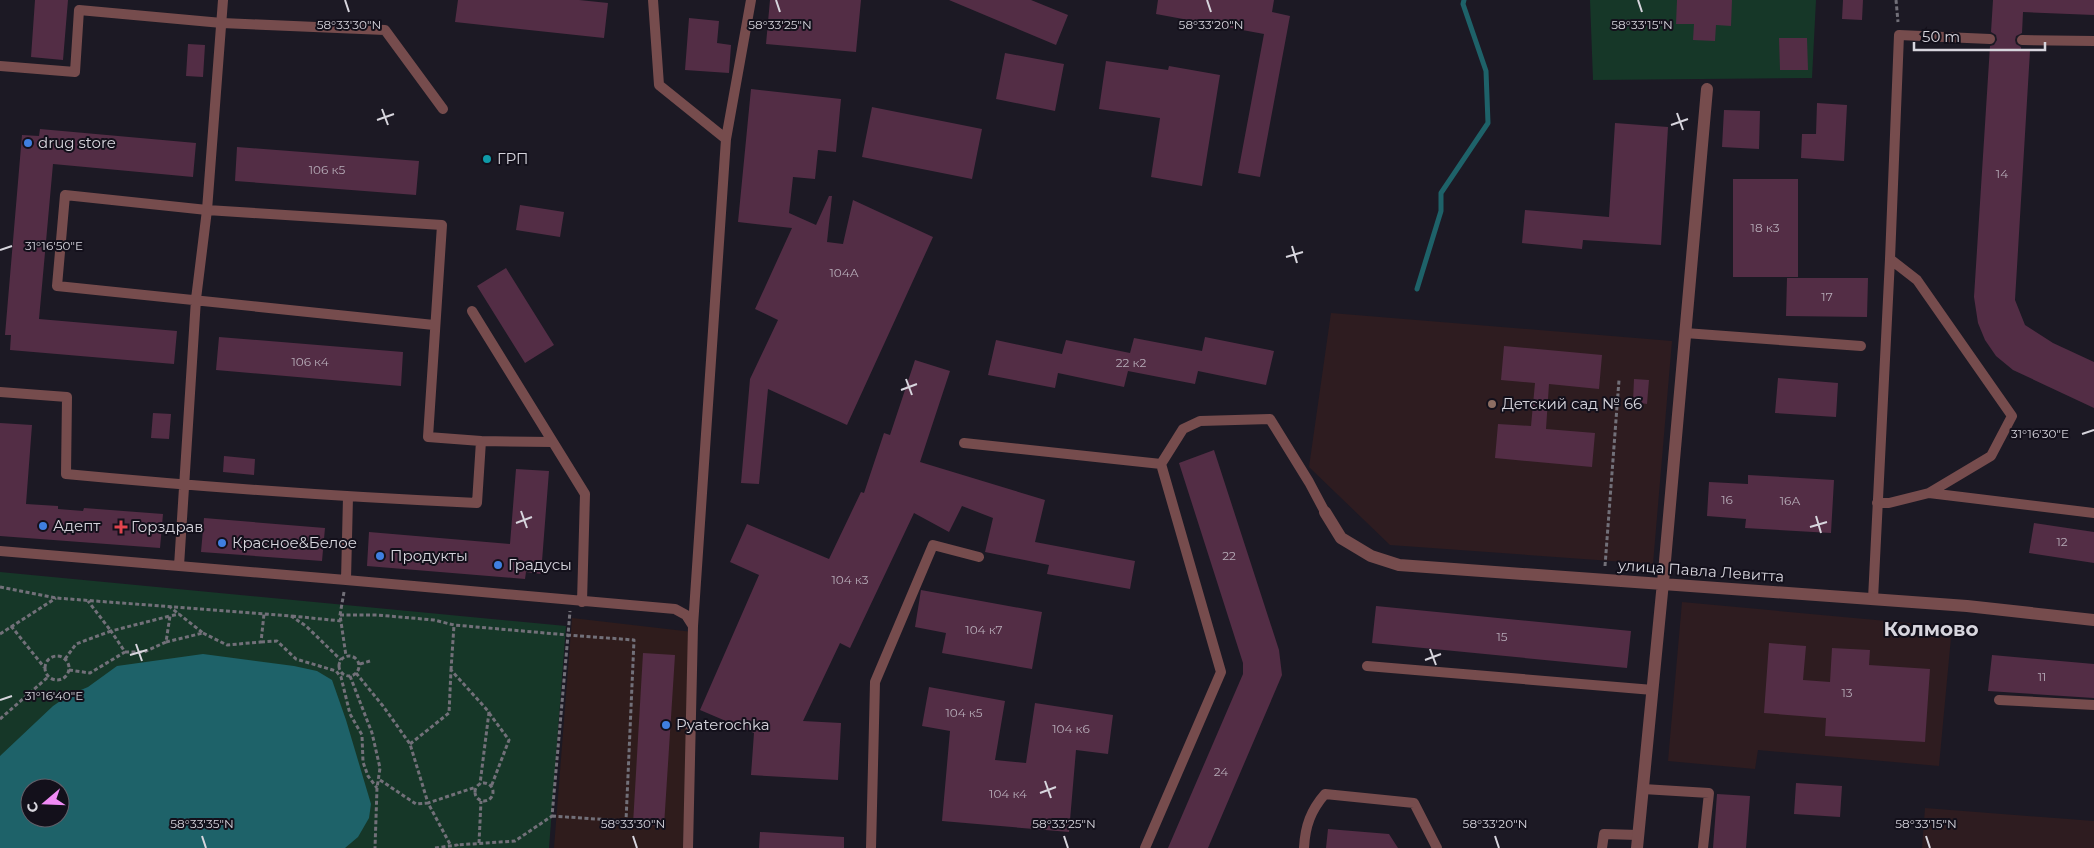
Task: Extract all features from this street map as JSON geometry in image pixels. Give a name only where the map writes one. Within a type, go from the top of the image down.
[{"type":"street","points":[[1637,842],[1663,585],[1707,89]]},
{"type":"street","name":"улица Павла Левитта","points":[[1324,512],[1341,538],[1371,556],[1399,565],[1967,606],[2094,620]]},
{"type":"lane","points":[[179,566],[196,299],[207,210],[223,0]]},
{"type":"lane","points":[[653,0],[659,85],[726,139]]},
{"type":"lane","points":[[688,848],[693,626],[726,139],[751,0]]},
{"type":"lane","points":[[0,66],[75,72],[79,10],[222,23],[385,30],[443,109]]},
{"type":"lane","points":[[1873,599],[1899,35],[1990,39]]},
{"type":"lane","points":[[2022,40],[2094,41]]},
{"type":"lane","points":[[434,325],[57,286],[65,194],[207,210],[442,225],[428,437],[481,441],[552,442]]},
{"type":"lane","points":[[1877,503],[1889,503],[1929,493],[1991,456],[2012,416],[1917,280],[1890,259]]},
{"type":"lane","points":[[472,311],[552,442],[566,460],[585,494],[576,601]]},
{"type":"lane","points":[[1685,332],[1862,346]]},
{"type":"lane","points":[[0,392],[67,397],[66,474],[184,486],[348,497],[478,503],[481,441]]},
{"type":"lane","points":[[1145,848],[1221,672],[1162,464],[1183,429],[1200,420],[1270,419],[1309,482],[1324,512]]},
{"type":"lane","points":[[964,443],[1162,464]]},
{"type":"lane","points":[[1929,493],[2094,513]]},
{"type":"lane","points":[[346,580],[348,497]]},
{"type":"lane","points":[[871,848],[875,682],[933,545],[979,557]]},
{"type":"lane","points":[[0,551],[675,609],[686,615],[693,626]]},
{"type":"lane","points":[[1367,666],[1653,690]]},
{"type":"lane","points":[[1999,700],[2094,706]]},
{"type":"lane","points":[[1643,788],[1708,793],[1703,848]]},
{"type":"lane","points":[[1304,848],[1304,833],[1313,809],[1325,794],[1414,803],[1437,848]]},
{"type":"lane","points":[[1602,848],[1604,834],[1637,842]]},
{"type":"path","points":[[1896,0],[1899,35]]},
{"type":"path","points":[[1615,569],[1605,568],[1619,380]]},
{"type":"path","points":[[346,580],[340,615],[346,656]]},
{"type":"path","points":[[0,587],[56,598],[341,621]]},
{"type":"path","points":[[0,634],[56,598]]},
{"type":"path","points":[[88,601],[125,652]]},
{"type":"path","points":[[552,816],[568,635],[576,601]]},
{"type":"path","points":[[169,606],[203,633],[227,644],[277,641],[296,659],[316,663],[350,676],[356,673],[360,664]]},
{"type":"path","points":[[65,659],[76,644],[111,631],[180,614]]},
{"type":"path","points":[[261,642],[264,614]]},
{"type":"path","points":[[340,615],[434,620],[454,625],[634,640],[626,821],[552,816],[516,841],[435,848]]},
{"type":"path","points":[[166,642],[170,616]]},
{"type":"path","points":[[291,616],[306,626],[341,660]]},
{"type":"path","points":[[410,744],[449,713],[454,625]]},
{"type":"path","points":[[11,626],[44,667],[48,677],[52,680],[62,680],[66,677],[69,670],[65,659],[55,656],[46,662],[44,667]]},
{"type":"path","points":[[69,670],[90,673],[125,652],[144,652],[166,642],[203,633]]},
{"type":"path","points":[[360,664],[356,658],[346,656],[339,664],[340,673],[350,714],[362,735],[363,762],[368,776],[377,788]]},
{"type":"path","points":[[360,664],[370,662]]},
{"type":"path","points":[[451,670],[489,712],[509,740],[491,787],[492,796],[489,800],[481,801]]},
{"type":"path","points":[[356,673],[383,706],[410,744],[428,803],[451,846]]},
{"type":"path","points":[[350,676],[372,733],[380,768],[374,848]]},
{"type":"path","points":[[0,719],[48,677]]},
{"type":"path","points":[[479,844],[481,801],[476,796],[489,712]]},
{"type":"path","points":[[380,780],[416,804],[428,803],[478,785],[488,784],[491,787]]},
{"type":"shaded area","name":"Детский сад № 66","points":[[1331,313],[1672,341],[1653,564],[1390,545],[1309,467]]},
{"type":"shaded area","points":[[1682,602],[1952,627],[1939,766],[1758,750],[1755,769],[1668,761]]},
{"type":"shaded area","points":[[572,618],[693,632],[683,848],[554,848]]},
{"type":"shaded area","points":[[1925,808],[2094,821],[2094,848],[1922,848]]},
{"type":"green space","points":[[1590,0],[1816,0],[1812,78],[1593,80]]},
{"type":"green space","points":[[0,572],[566,626],[549,848],[0,848]]},
{"type":"water","points":[[203,654],[294,666],[317,671],[332,680],[371,804],[369,818],[358,837],[345,848],[0,848],[0,756],[53,706],[69,695],[88,687],[117,666]]},
{"type":"building","points":[[35,0],[68,0],[63,60],[31,57]]},
{"type":"building","points":[[458,0],[579,0],[608,3],[604,38],[455,22]]},
{"type":"building","points":[[770,0],[861,0],[856,52],[766,44]]},
{"type":"building","points":[[949,0],[1031,0],[1068,15],[1056,45]]},
{"type":"building","points":[[1158,0],[1274,0],[1272,12],[1290,16],[1260,177],[1238,173],[1264,34],[1156,14]]},
{"type":"building","points":[[1677,0],[1732,0],[1731,26],[1716,25],[1715,41],[1693,40],[1694,24],[1676,24]]},
{"type":"building","points":[[1843,0],[1863,0],[1862,20],[1842,19]]},
{"type":"building","points":[[1993,0],[2094,0],[2094,15],[2023,12],[2022,33],[2016,36],[2016,44],[2021,47],[2021,50],[2030,51],[2015,300],[2025,325],[2053,343],[2094,362],[2094,408],[2013,370],[1996,356],[1985,340],[1978,323],[1974,297],[1990,46],[1994,45],[1997,40],[1996,35],[1991,32]]},
{"type":"building","points":[[689,18],[719,21],[717,43],[731,45],[729,73],[685,70]]},
{"type":"building","points":[[1779,38],[1807,38],[1808,70],[1780,70]]},
{"type":"building","points":[[188,44],[205,45],[203,77],[186,76]]},
{"type":"building","points":[[1005,53],[1064,64],[1055,111],[996,99]]},
{"type":"building","points":[[1106,61],[1168,70],[1169,66],[1220,75],[1202,186],[1151,177],[1160,118],[1099,109]]},
{"type":"building","points":[[751,89],[841,99],[836,152],[818,150],[815,179],[793,177],[789,213],[816,225],[829,196],[832,196],[827,242],[843,244],[853,200],[933,237],[847,425],[768,389],[759,484],[741,483],[750,379],[778,320],[755,309],[792,228],[738,222]]},
{"type":"building","points":[[1817,103],[1847,105],[1844,161],[1801,158],[1802,134],[1816,134]]},
{"type":"building","points":[[872,107],[982,129],[972,179],[862,157]]},
{"type":"building","points":[[1724,110],[1760,111],[1759,149],[1722,147]]},
{"type":"building","points":[[1615,123],[1668,127],[1661,245],[1583,240],[1582,249],[1522,243],[1525,210],[1609,217]]},
{"type":"building","points":[[40,129],[196,143],[193,177],[53,164],[39,319],[177,331],[174,364],[10,350],[11,335],[5,335],[22,135],[39,136]]},
{"type":"building","points":[[237,147],[419,161],[416,195],[235,181]]},
{"type":"building","points":[[1733,179],[1798,179],[1798,277],[1733,277]]},
{"type":"building","points":[[520,205],[564,212],[560,237],[516,230]]},
{"type":"building","points":[[506,268],[554,345],[525,363],[477,286]]},
{"type":"building","points":[[1787,278],[1868,278],[1867,317],[1786,316]]},
{"type":"building","points":[[219,337],[403,352],[401,386],[216,370]]},
{"type":"building","points":[[1205,337],[1274,351],[1266,385],[1198,371],[1195,384],[1128,371],[1124,387],[1058,373],[1055,388],[988,375],[996,340],[1062,354],[1066,340],[1130,353],[1134,338],[1202,351]]},
{"type":"building","points":[[1504,346],[1602,355],[1599,389],[1549,384],[1546,429],[1595,433],[1592,467],[1495,458],[1498,424],[1531,426],[1535,383],[1501,380]]},
{"type":"building","points":[[915,360],[950,371],[920,462],[1045,500],[1035,542],[1135,561],[1130,589],[1047,574],[1049,565],[985,552],[993,518],[962,506],[949,532],[914,513],[850,648],[840,643],[803,721],[841,723],[838,780],[751,775],[754,733],[700,710],[759,575],[730,562],[747,524],[829,559],[861,492],[864,493],[884,433],[890,435]]},
{"type":"building","points":[[1778,378],[1838,383],[1836,417],[1775,413]]},
{"type":"building","points":[[1634,379],[1649,380],[1647,404],[1633,402]]},
{"type":"building","points":[[153,413],[171,414],[169,439],[151,438]]},
{"type":"building","points":[[0,423],[32,425],[26,504],[58,506],[58,509],[83,511],[84,508],[163,514],[160,548],[0,536]]},
{"type":"building","points":[[1214,450],[1279,650],[1282,675],[1208,848],[1168,848],[1243,674],[1243,663],[1179,463]]},
{"type":"building","points":[[224,456],[255,459],[254,475],[223,472]]},
{"type":"building","points":[[516,469],[549,471],[541,574],[526,572],[525,579],[367,566],[369,532],[510,544]]},
{"type":"building","points":[[1748,475],[1834,480],[1831,533],[1745,528],[1746,519],[1707,516],[1709,482],[1748,484]]},
{"type":"building","points":[[204,518],[325,528],[322,561],[201,552]]},
{"type":"building","points":[[2034,523],[2094,532],[2094,563],[2029,553]]},
{"type":"building","points":[[921,590],[1042,612],[1032,669],[942,653],[946,633],[915,627]]},
{"type":"building","points":[[1376,606],[1631,631],[1627,668],[1372,643]]},
{"type":"building","points":[[1769,643],[1806,646],[1803,680],[1830,682],[1832,648],[1870,650],[1869,665],[1930,669],[1925,742],[1825,736],[1826,718],[1764,713]]},
{"type":"building","points":[[643,653],[675,655],[664,826],[633,824]]},
{"type":"building","points":[[1992,655],[2094,664],[2094,698],[1988,691]]},
{"type":"building","points":[[929,687],[1005,701],[995,760],[1026,763],[1035,703],[1113,715],[1108,754],[1076,750],[1069,832],[942,821],[950,731],[922,726]]},
{"type":"building","points":[[1796,783],[1842,786],[1840,817],[1794,814]]},
{"type":"building","points":[[1717,794],[1750,796],[1746,848],[1713,848]]},
{"type":"building","points":[[1328,829],[1389,834],[1398,848],[1326,848]]},
{"type":"building","points":[[760,832],[844,837],[844,848],[759,848]]},
{"type":"waterway","points":[[1417,289],[1441,211],[1441,193],[1488,123],[1486,71],[1463,4],[1464,0]]},
{"type":"place","name":"drug store","points":[[28,143]]},
{"type":"place","name":"ГРП","points":[[487,159]]},
{"type":"place","name":"Детский сад № 66","points":[[1492,404]]},
{"type":"place","name":"Адепт","points":[[43,526]]},
{"type":"place","name":"Горздрав","points":[[121,527]]},
{"type":"place","name":"Красное&Белое","points":[[222,543]]},
{"type":"place","name":"Продукты","points":[[380,556]]},
{"type":"place","name":"Градусы","points":[[498,565]]},
{"type":"place","name":"Pyaterochka","points":[[666,725]]},
{"type":"district","name":"Колмово","points":[[1931,629]]}]
